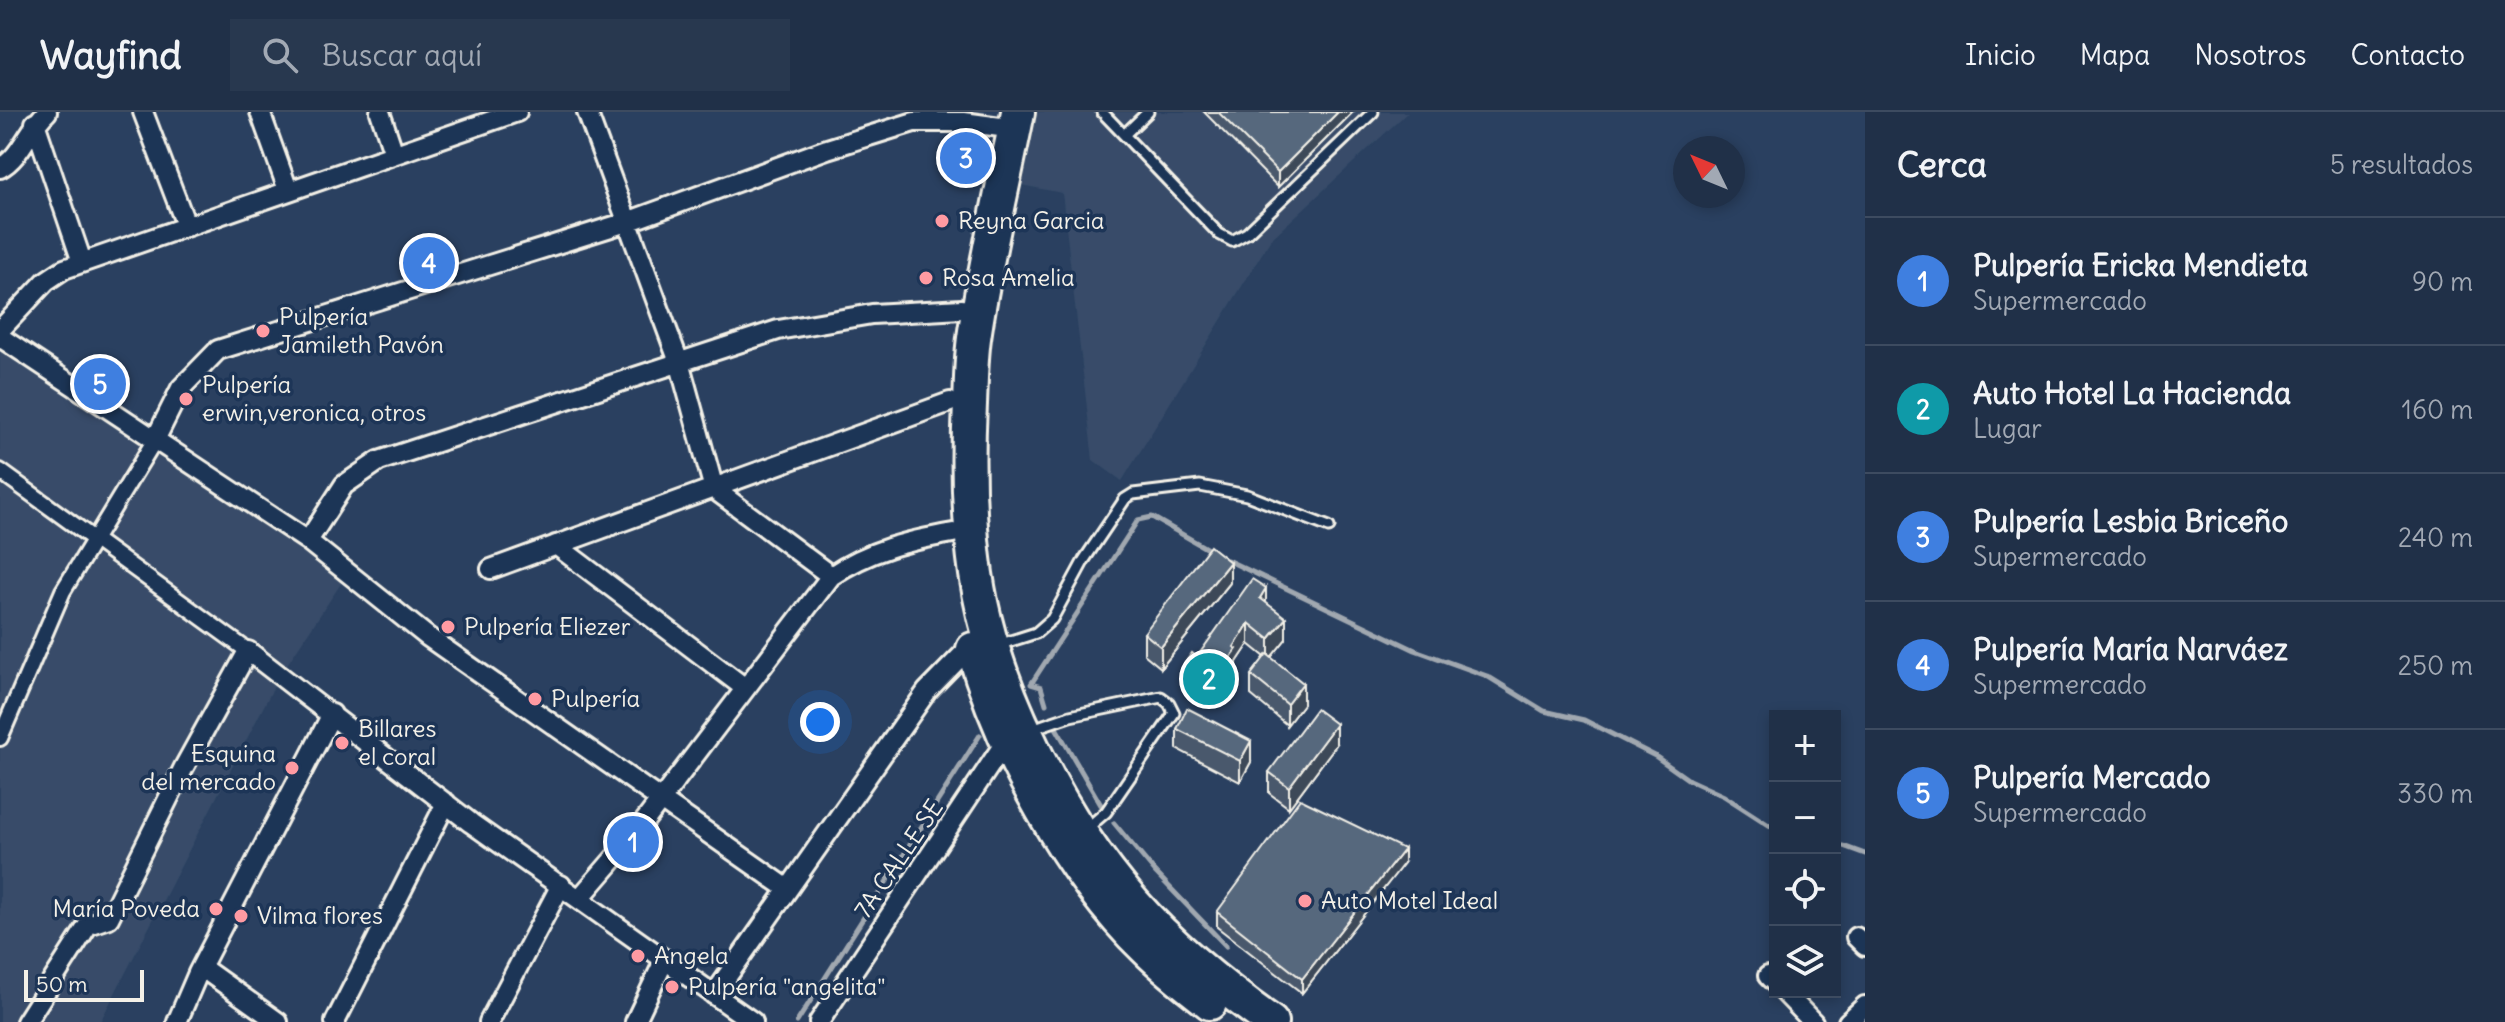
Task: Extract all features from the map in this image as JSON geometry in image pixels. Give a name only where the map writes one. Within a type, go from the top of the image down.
[{"type":"highway","points":[[1007,120],[962,309],[950,402],[953,533],[984,645],[1016,736],[1054,829],[1127,929],[1176,977],[1235,1022]]},
{"type":"highway","points":[[984,645],[976,576],[968,447],[973,340],[1007,120]]},
{"type":"highway","points":[[1016,736],[1133,902],[1217,983],[1271,1022]]},
{"type":"street","points":[[143,112],[186,225]]},
{"type":"street","points":[[260,112],[288,190]]},
{"type":"street","points":[[380,112],[394,154]]},
{"type":"street","points":[[0,330],[46,281],[82,262],[517,112]]},
{"type":"street","points":[[587,112],[680,365],[714,489],[831,576]]},
{"type":"street","points":[[41,117],[82,262]]},
{"type":"street","points":[[0,168],[9,163],[41,117]]},
{"type":"street","points":[[0,738],[63,591],[156,438],[181,388],[218,350],[627,222],[827,149],[914,122],[1007,120]]},
{"type":"street","points":[[308,541],[344,485],[379,461],[680,365],[778,330],[872,314],[962,309]]},
{"type":"street","points":[[0,337],[308,541],[428,637],[788,889]]},
{"type":"street","points":[[491,569],[950,402]]},
{"type":"street","points":[[0,471],[248,651],[446,803],[753,1022]]},
{"type":"street","points":[[580,898],[631,839],[831,576],[860,556],[912,540],[953,533]]},
{"type":"street","points":[[556,545],[745,688]]},
{"type":"street","points":[[714,995],[927,691],[984,645]]},
{"type":"street","points":[[26,1022],[88,925],[109,918],[184,767],[248,651]]},
{"type":"street","points":[[177,1022],[201,967],[332,714]]},
{"type":"street","name":"7A CALLE SE","points":[[819,1022],[1016,736]]},
{"type":"street","points":[[335,1022],[446,803]]},
{"type":"street","points":[[489,1022],[561,885]]},
{"type":"street","points":[[635,1022],[665,959]]},
{"type":"street","points":[[201,967],[278,1022]]},
{"type":"street","points":[[1790,998],[1813,1022]]},
{"type":"street","points":[[1848,1022],[1865,1006]]},
{"type":"lane","points":[[1102,112],[1219,234],[1232,241],[1247,233],[1373,112]]},
{"type":"lane","points":[[1124,135],[1148,112]]},
{"type":"lane","points":[[984,645],[1036,633],[1052,619],[1084,560],[1125,499],[1133,494],[1200,486],[1247,495],[1329,527]]},
{"type":"lane","points":[[1016,736],[1070,716],[1161,697],[1173,707],[1174,713],[1106,812],[1083,832]]},
{"type":"shaded area","points":[[1037,112],[1408,112],[1271,239],[1122,481],[1093,460],[1062,193],[1021,185]]},
{"type":"shaded area","points":[[0,337],[348,573],[280,675],[100,1022],[0,1022]]},
{"type":"building","points":[[1218,112],[1338,112],[1278,172]]},
{"type":"building","points":[[1210,546],[1230,562],[1161,647],[1144,633]]},
{"type":"building","points":[[1252,579],[1266,588],[1260,598],[1286,618],[1269,639],[1249,623],[1234,647],[1237,649],[1211,684],[1184,664],[1192,653],[1197,657]]},
{"type":"building","points":[[1267,654],[1303,683],[1287,704],[1251,675]]},
{"type":"building","points":[[1187,708],[1251,741],[1240,761],[1177,729]]},
{"type":"building","points":[[1316,709],[1336,724],[1289,787],[1269,772]]},
{"type":"building","name":"Auto Motel Ideal","points":[[1300,799],[1404,849],[1302,979],[1217,912]]},
{"type":"waterway","points":[[1046,704],[1041,687],[1031,684],[1138,520],[1152,517],[1211,551]]},
{"type":"waterway","points":[[1227,560],[1415,650],[1487,676],[1544,711],[1584,720],[1655,756],[1689,780],[1724,796],[1769,825]]},
{"type":"waterway","points":[[1055,726],[1101,805]]},
{"type":"waterway","points":[[797,1022],[980,735]]},
{"type":"waterway","points":[[1114,823],[1155,872],[1226,946]]},
{"type":"waterway","points":[[1841,845],[1865,854]]},
{"type":"place","name":"Pulpería Lesbia Briceño","points":[[966,158]]},
{"type":"place","name":"Reyna Garcia","points":[[942,221]]},
{"type":"place","name":"Pulpería María Narváez","points":[[429,263]]},
{"type":"place","name":"Rosa Amelia","points":[[926,278]]},
{"type":"place","name":"Pulpería Jamileth Pavón","points":[[263,331]]},
{"type":"place","name":"Pulpería Mercado","points":[[100,384]]},
{"type":"place","name":"Pulpería erwin,veronica, otros","points":[[186,399]]},
{"type":"place","name":"Pulpería Eliezer","points":[[448,627]]},
{"type":"place","name":"Auto Hotel La Hacienda","points":[[1209,679]]},
{"type":"place","name":"Pulpería","points":[[535,699]]},
{"type":"place","name":"Billares el coral","points":[[342,743]]},
{"type":"place","name":"Esquina del mercado","points":[[292,768]]},
{"type":"place","name":"Pulpería Ericka Mendieta","points":[[633,842]]},
{"type":"place","name":"Auto Motel Ideal","points":[[1305,901]]},
{"type":"place","name":"María Poveda","points":[[216,909]]},
{"type":"place","name":"Vilma flores","points":[[241,916]]},
{"type":"place","name":"Angela","points":[[638,956]]},
{"type":"place","name":"Pulpería \"angelita\"","points":[[672,987]]}]
